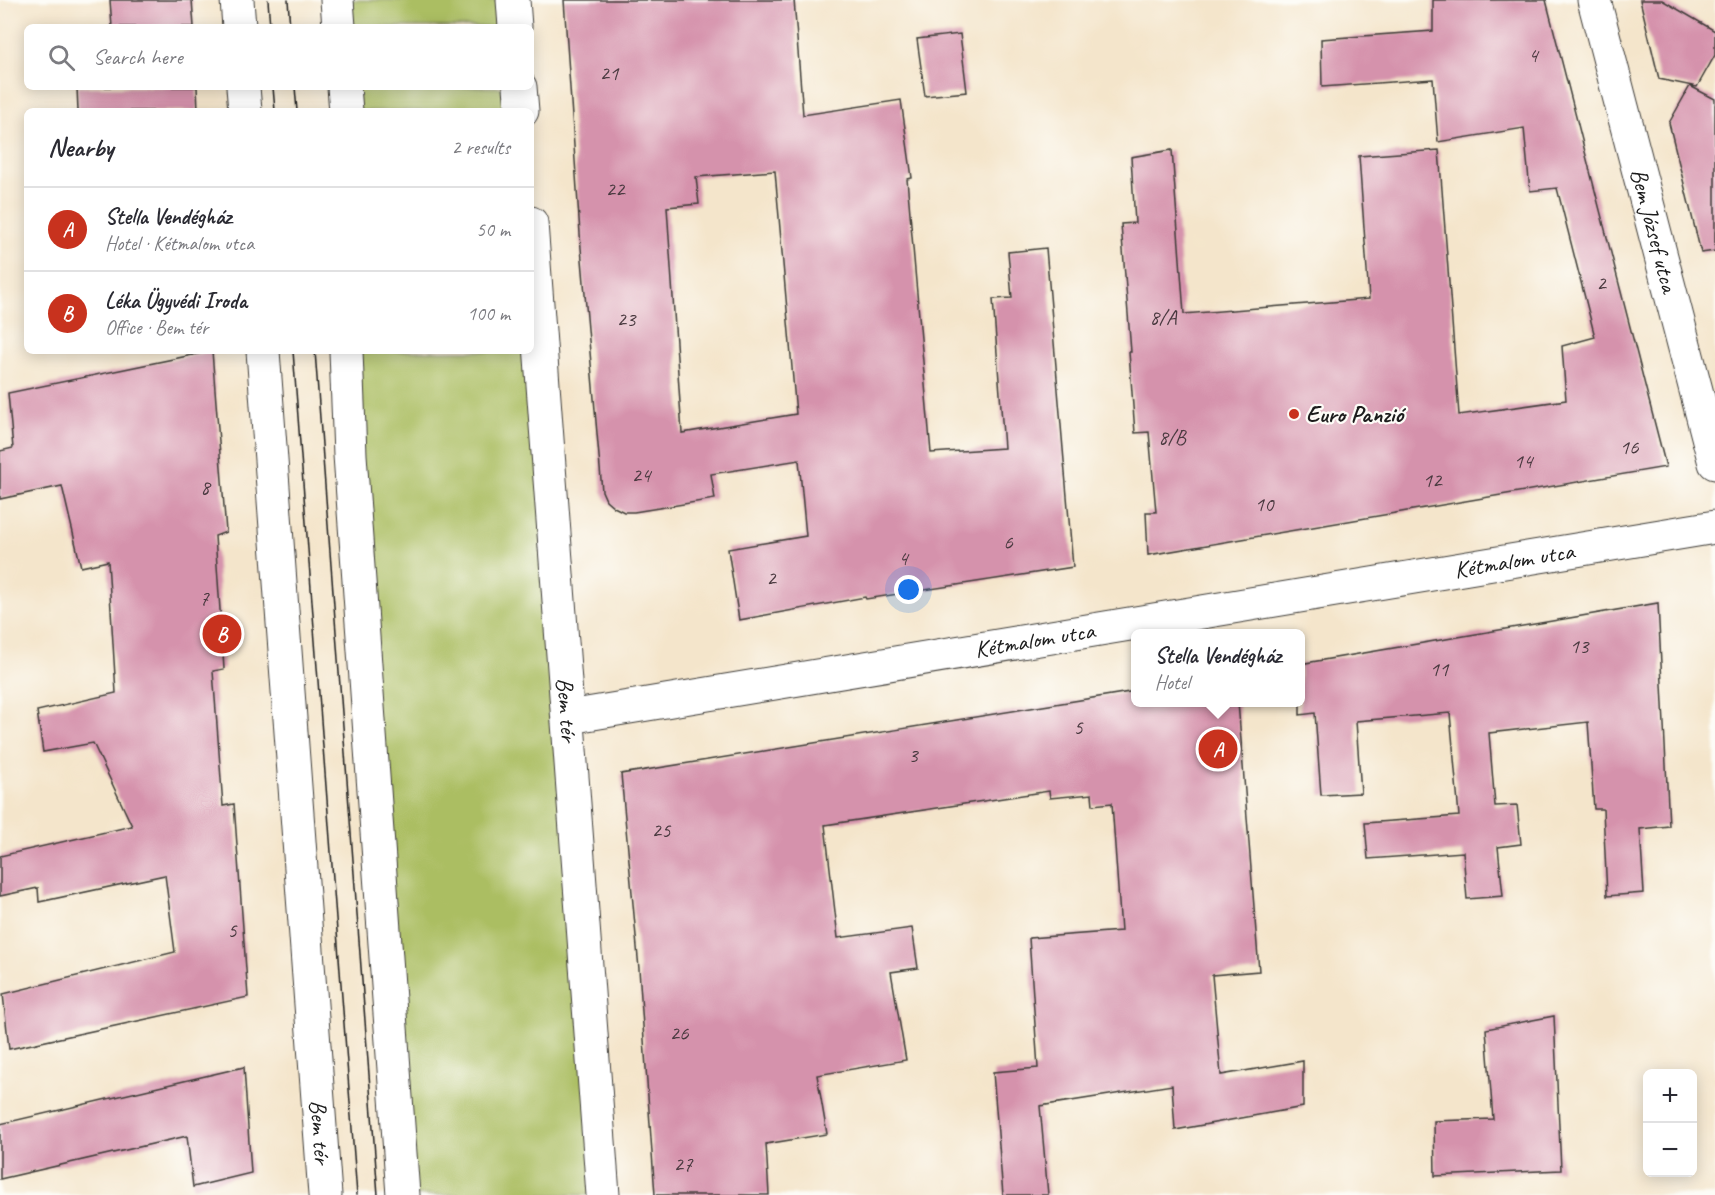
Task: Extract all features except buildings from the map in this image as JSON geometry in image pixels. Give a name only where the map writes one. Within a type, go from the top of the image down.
[{"type":"street","points":[[237,0],[239,24]]},
{"type":"street","points":[[337,0],[339,24]]},
{"type":"street","points":[[513,0],[515,24]]},
{"type":"street","name":"Bem József utca","points":[[1594,0],[1715,463]]},
{"type":"street","points":[[243,90],[245,108]]},
{"type":"street","points":[[344,90],[346,108]]},
{"type":"street","points":[[520,90],[522,108]]},
{"type":"street","name":"Bem tér","points":[[534,262],[603,1195]]},
{"type":"street","name":"Bem tér","points":[[263,354],[325,1195]]},
{"type":"street","points":[[346,354],[351,467],[403,1195]]},
{"type":"street","name":"Kétmalom utca","points":[[569,717],[1715,527]]},
{"type":"green space","points":[[337,0],[513,0],[515,24],[339,24]]},
{"type":"green space","points":[[344,90],[520,90],[522,108],[346,108]]},
{"type":"green space","points":[[346,354],[531,354],[603,1195],[403,1195]]},
{"type":"tram line","points":[[268,0],[270,24]]},
{"type":"tram line","points":[[288,0],[290,24]]},
{"type":"tram line","points":[[273,90],[275,108]]},
{"type":"tram line","points":[[295,90],[297,108]]},
{"type":"tram line","points":[[293,354],[357,1195]]},
{"type":"tram line","points":[[315,354],[378,1195]]},
{"type":"place","name":"Euro Panzió","points":[[1294,414]]},
{"type":"place","name":"Léka Ügyvédi Iroda","points":[[222,634]]},
{"type":"place","name":"Stella Vendégház","points":[[1218,749]]}]
